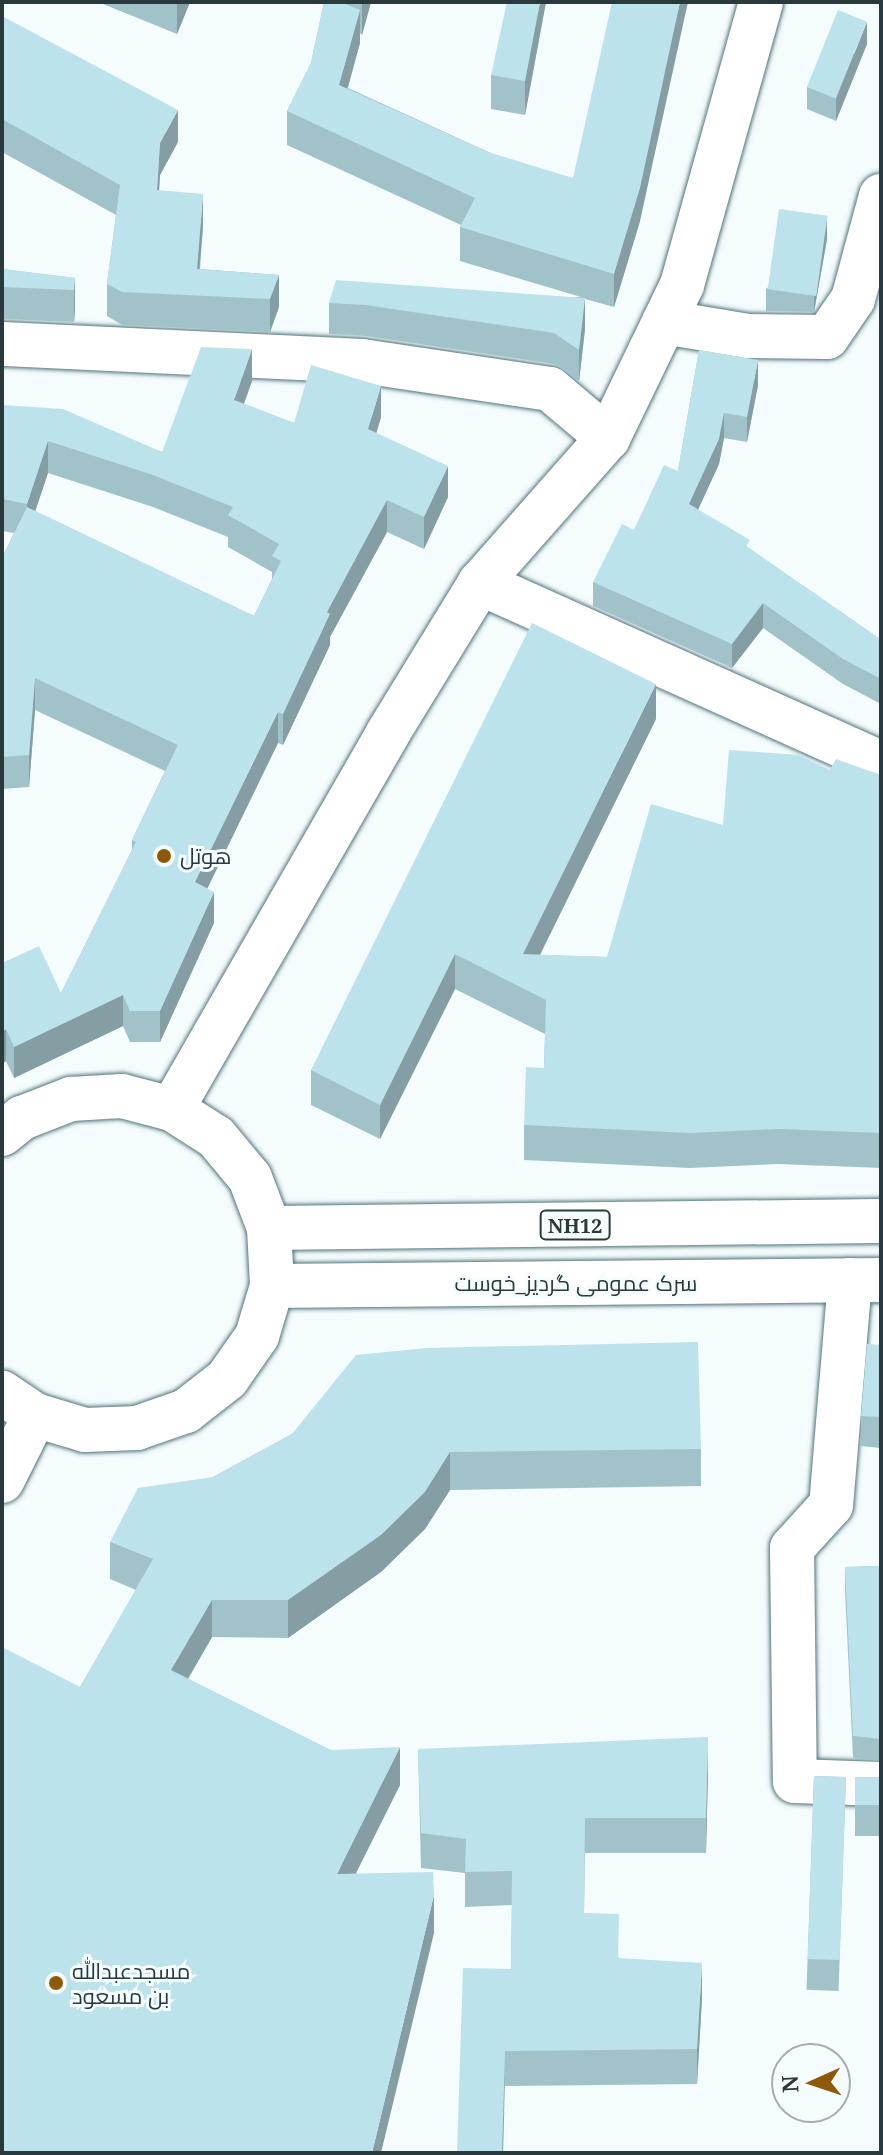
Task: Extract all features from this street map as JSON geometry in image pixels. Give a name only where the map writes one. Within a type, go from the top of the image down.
[{"type":"main road","points":[[172,1109],[388,733],[480,583],[608,438],[682,285],[761,2]]},
{"type":"main road","points":[[664,322],[748,336],[827,337],[853,299],[881,196]]},
{"type":"main road","points":[[2,344],[362,361],[550,389],[608,438]]},
{"type":"main road","points":[[480,583],[881,763]]},
{"type":"main road","points":[[2,1134],[22,1118],[71,1099],[122,1096],[172,1109],[216,1137],[250,1178],[269,1228],[272,1286],[257,1336],[227,1379],[186,1411],[137,1428],[85,1430],[18,1404],[2,1481]]},
{"type":"main road","name":"NH12","points":[[269,1228],[881,1221]]},
{"type":"main road","points":[[866,1280],[831,1505],[792,1548],[795,1781],[881,1784]]},
{"type":"main road","name":"سرک عمومی گردیز_خوست","points":[[272,1286],[866,1280]]},
{"type":"building","points":[[324,2],[340,2],[360,10],[339,85],[488,152],[573,178],[612,2],[680,2],[640,188],[614,274],[460,227],[475,198],[287,111],[311,63]]},
{"type":"building","points":[[507,2],[540,2],[525,81],[491,75]]},
{"type":"building","points":[[838,10],[867,22],[836,99],[807,87]]},
{"type":"building","points":[[2,16],[178,110],[160,143],[157,190],[203,194],[197,269],[279,275],[270,299],[122,292],[107,284],[120,185],[2,119]]},
{"type":"building","points":[[779,209],[828,216],[816,296],[768,289]]},
{"type":"building","points":[[2,269],[75,278],[74,290],[2,287]]},
{"type":"building","points":[[336,280],[585,298],[579,350],[554,333],[366,305],[329,303]]},
{"type":"building","points":[[201,347],[252,349],[234,400],[294,423],[311,365],[381,386],[368,429],[448,466],[424,517],[387,500],[327,612],[330,614],[283,714],[278,712],[195,882],[214,892],[160,1011],[130,1011],[123,995],[14,1047],[6,1029],[2,1032],[2,963],[39,946],[61,993],[136,842],[132,840],[178,745],[35,678],[29,755],[2,757],[2,558],[27,507],[254,616],[281,561],[272,556],[279,544],[228,515],[233,507],[153,475],[48,441],[27,504],[2,499],[2,405],[63,409],[162,452]]},
{"type":"building","points":[[699,350],[758,360],[747,417],[724,413],[719,439],[689,504],[750,540],[746,546],[881,637],[881,679],[843,659],[763,603],[732,644],[593,582],[622,524],[634,530],[664,465],[678,471]]},
{"type":"building","points":[[532,623],[656,684],[523,954],[607,957],[651,804],[723,825],[729,750],[799,755],[830,770],[836,759],[881,775],[881,1133],[778,1129],[690,1133],[524,1125],[526,1067],[544,1068],[546,1000],[455,954],[380,1105],[311,1070]]},
{"type":"building","points":[[698,1342],[701,1449],[450,1452],[425,1492],[381,1535],[288,1600],[212,1600],[171,1670],[331,1750],[400,1747],[337,1874],[433,1872],[434,1895],[372,2153],[2,2153],[2,1647],[80,1687],[153,1559],[110,1542],[138,1488],[213,1477],[292,1434],[356,1355],[427,1348]]},
{"type":"building","points":[[867,1344],[881,1345],[881,1417],[861,1416]]},
{"type":"building","points":[[881,1566],[881,1739],[853,1736],[845,1567]]},
{"type":"building","points":[[708,1737],[706,1818],[585,1818],[584,1913],[619,1914],[618,1958],[702,1963],[697,2049],[505,2051],[502,2153],[457,2153],[463,1968],[511,1969],[512,1871],[465,1872],[466,1839],[421,1833],[418,1749]]},
{"type":"building","points":[[814,1776],[846,1777],[840,1960],[808,1959]]},
{"type":"building","points":[[855,1777],[881,1777],[881,1805],[855,1805]]},
{"type":"place","name":"هوتل","points":[[164,856]]},
{"type":"place","name":"مسجدعبدالله بن مسعود","points":[[56,1983]]}]
